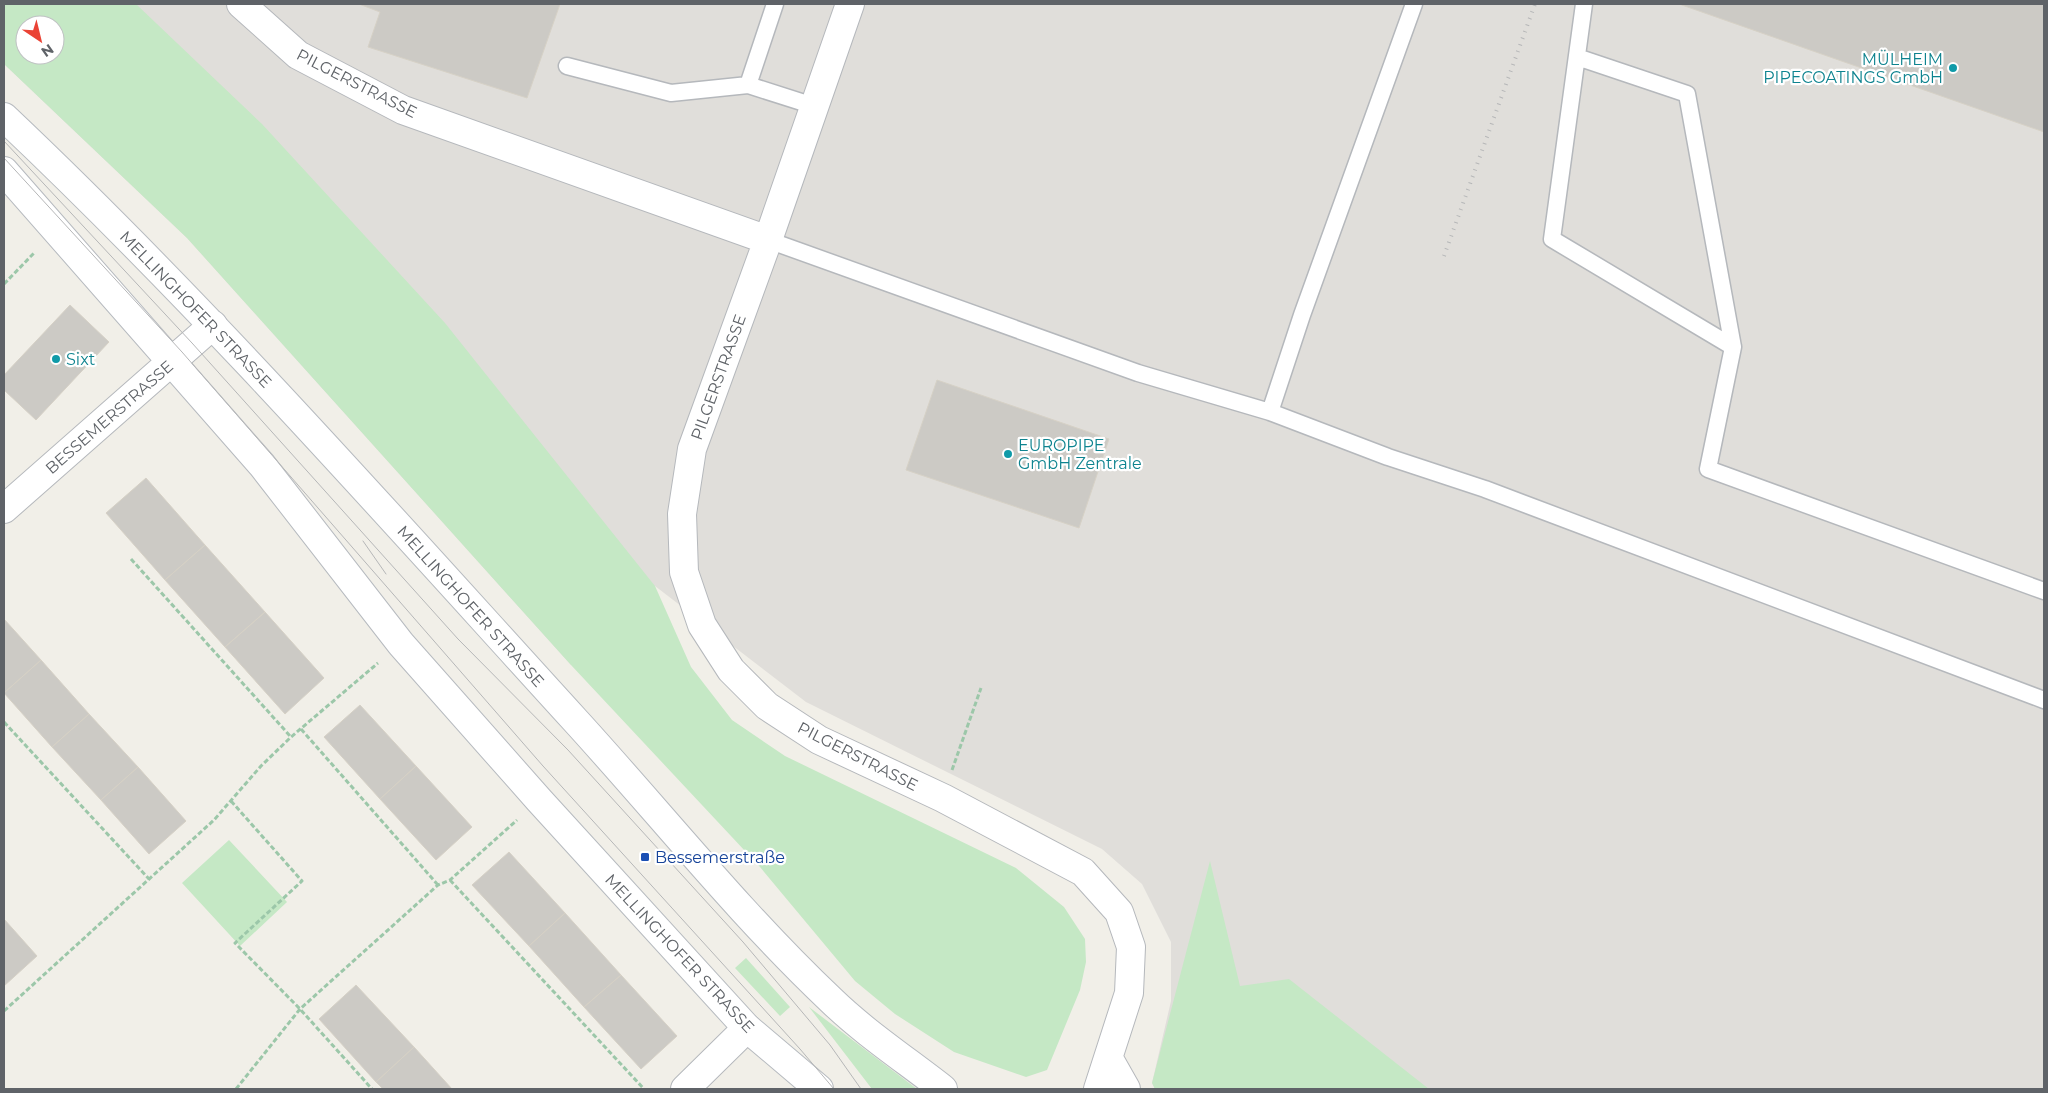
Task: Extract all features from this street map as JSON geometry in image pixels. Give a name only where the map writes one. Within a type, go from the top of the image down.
[{"type":"main road","name":"PILGERSTRASSE","points":[[241,4],[298,55],[403,110],[768,240]]},
{"type":"main road","name":"PILGERSTRASSE","points":[[850,4],[768,240],[692,449],[682,514],[684,572],[702,625],[731,670],[767,706],[819,740],[942,798],[1083,872],[1119,912],[1131,947],[1129,993],[1098,1089]]},
{"type":"main road","name":"MELLINGHOFER STRASSE","points":[[4,117],[90,199],[214,324],[584,730],[759,927],[833,1002],[943,1089]]},
{"type":"main road","name":"MELLINGHOFER STRASSE","points":[[4,171],[262,466],[401,644],[539,800],[747,1028],[819,1089]]},
{"type":"main road","name":"BESSEMERSTRASSE","points":[[5,506],[214,324]]},
{"type":"main road","points":[[685,1089],[747,1028]]},
{"type":"main road","points":[[1109,1059],[1126,1089]]},
{"type":"lane","points":[[748,85],[775,4]]},
{"type":"lane","points":[[1270,412],[1302,315],[1414,4]]},
{"type":"lane","points":[[1584,4],[1552,239],[1733,347]]},
{"type":"lane","points":[[1577,57],[1687,94],[1733,347],[1708,469],[2044,591]]},
{"type":"lane","points":[[567,66],[671,93],[748,85],[814,106]]},
{"type":"lane","points":[[768,240],[1138,373],[1270,412],[1388,457],[1485,489],[2044,700]]},
{"type":"path","points":[[4,284],[56,230]]},
{"type":"path","points":[[131,559],[291,737]]},
{"type":"path","points":[[4,1011],[214,820],[261,766],[291,737],[401,644]]},
{"type":"path","points":[[942,798],[981,688]]},
{"type":"path","points":[[4,722],[149,878]]},
{"type":"path","points":[[300,729],[438,885]]},
{"type":"path","points":[[230,800],[302,881],[235,942],[300,1009],[372,1089]]},
{"type":"path","points":[[236,1089],[300,1009],[438,885],[450,880],[539,800]]},
{"type":"path","points":[[450,880],[644,1089]]},
{"type":"shaded area","points":[[4,4],[2044,4],[2044,1089],[1155,1089],[1152,1083],[1171,1001],[1171,942],[1142,884],[1102,849],[806,702],[655,586],[571,665],[187,238],[4,64]]},
{"type":"green space","points":[[4,4],[136,4],[262,124],[445,323],[655,586],[691,667],[732,720],[785,756],[1016,868],[1064,907],[1085,939],[1086,962],[1080,990],[1047,1070],[1026,1077],[954,1052],[895,1014],[855,981],[760,867],[571,665],[187,238],[4,64]]},
{"type":"green space","points":[[229,840],[287,902],[240,946],[182,883]]},
{"type":"green space","points":[[1210,861],[1240,986],[1289,979],[1429,1089],[1155,1089],[1152,1083]]},
{"type":"green space","points":[[746,958],[790,1007],[780,1016],[735,968]]},
{"type":"green space","points":[[809,1007],[917,1089],[872,1089]]},
{"type":"building","points":[[359,4],[560,4],[527,98],[368,47],[380,12]]},
{"type":"building","name":"MÜLHEIM PIPECOATINGS GmbH","points":[[1679,4],[2044,4],[2044,132]]},
{"type":"building","name":"Sixt","points":[[70,305],[109,342],[36,420],[4,390],[4,375]]},
{"type":"building","name":"EUROPIPE GmbH Zentrale","points":[[937,380],[1109,439],[1079,528],[906,470]]},
{"type":"building","points":[[146,478],[205,545],[165,580],[106,513]]},
{"type":"building","points":[[205,545],[265,612],[225,647],[165,580]]},
{"type":"building","points":[[265,612],[324,678],[285,714],[225,647]]},
{"type":"building","points":[[4,619],[41,660],[4,693]]},
{"type":"building","points":[[41,660],[89,714],[52,747],[4,693]]},
{"type":"building","points":[[360,705],[416,766],[380,799],[324,737]]},
{"type":"building","points":[[89,714],[138,767],[101,800],[52,747]]},
{"type":"building","points":[[416,766],[472,827],[436,860],[380,799]]},
{"type":"building","points":[[138,767],[186,821],[149,854],[101,800]]},
{"type":"building","points":[[509,852],[565,913],[529,946],[472,885]]},
{"type":"building","points":[[565,913],[621,975],[584,1007],[529,946]]},
{"type":"building","points":[[4,919],[37,956],[4,986]]},
{"type":"building","points":[[621,975],[677,1036],[641,1069],[584,1007]]},
{"type":"building","points":[[356,985],[414,1047],[376,1082],[319,1019]]},
{"type":"building","points":[[414,1047],[452,1089],[383,1089],[376,1082]]},
{"type":"tram line","points":[[4,141],[192,343],[458,639],[568,750],[743,942],[830,1045],[861,1089]]},
{"type":"tram line","points":[[4,158],[182,352],[543,766],[800,1049],[834,1089]]},
{"type":"tram line","points":[[363,541],[386,574]]},
{"type":"railway","points":[[1444,256],[1535,4]]},
{"type":"place","name":"MÜLHEIM PIPECOATINGS GmbH","points":[[1953,68]]},
{"type":"place","name":"Sixt","points":[[56,359]]},
{"type":"place","name":"EUROPIPE GmbH Zentrale","points":[[1008,454]]},
{"type":"place","name":"Bessemerstraße","points":[[645,857]]}]
